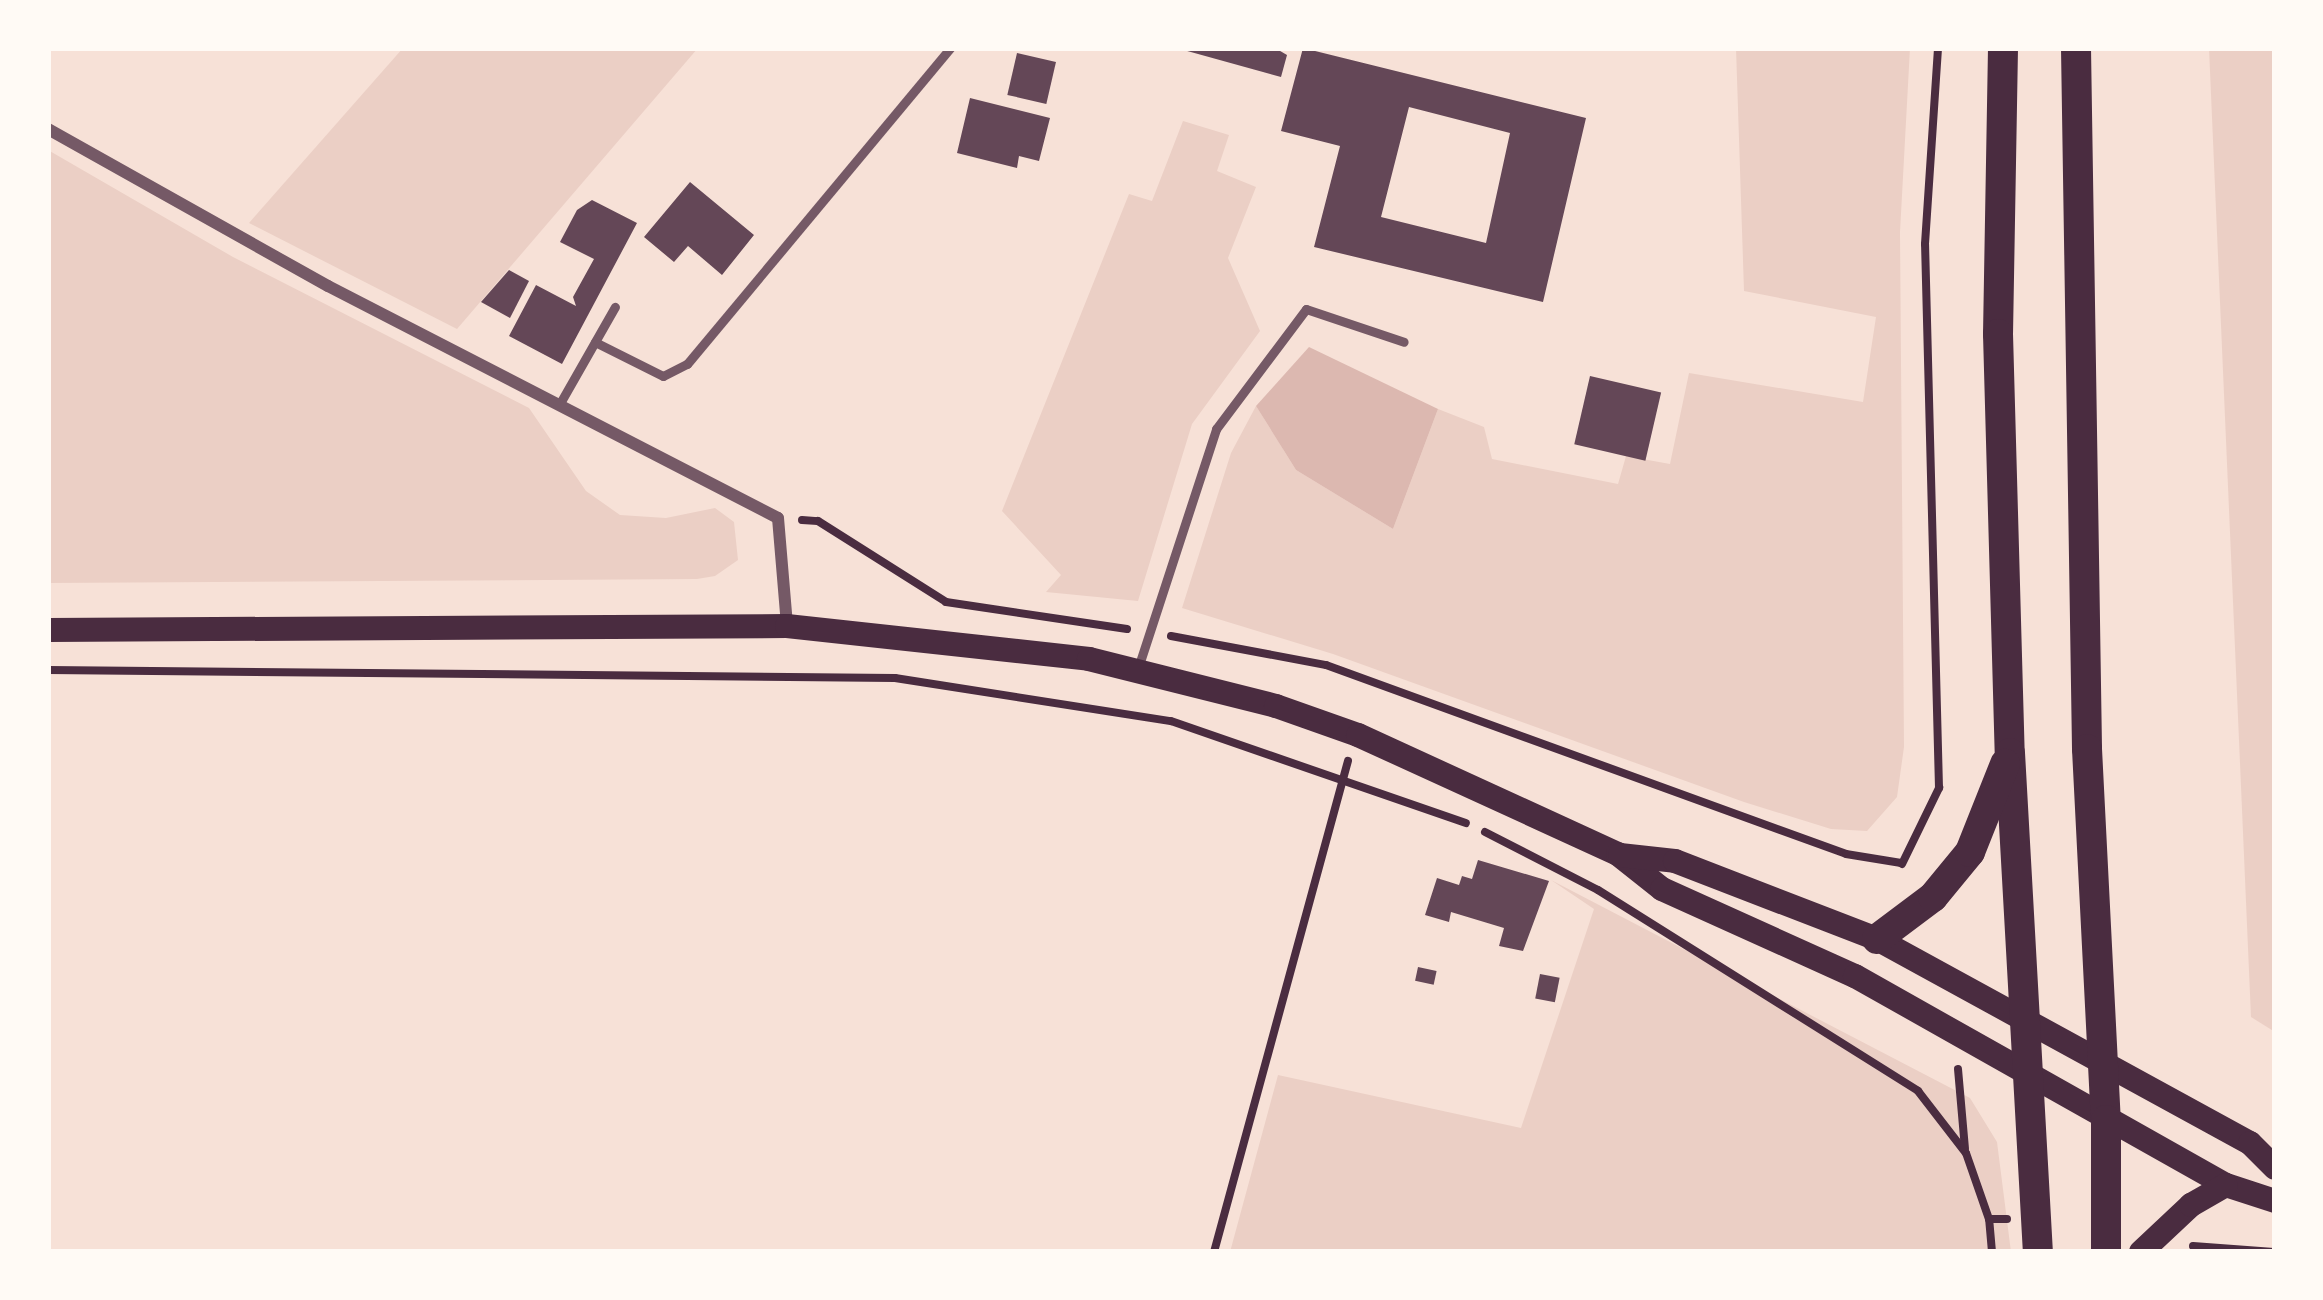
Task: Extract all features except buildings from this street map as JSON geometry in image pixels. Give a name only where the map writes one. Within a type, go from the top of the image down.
[{"type":"main road","points":[[2002,48],[1998,334],[2010,753],[2038,1252]]},
{"type":"main road","points":[[2076,48],[2087,749],[2106,1120],[2106,1252]]},
{"type":"main road","points":[[48,630],[788,626],[1089,659],[1276,706],[1358,735],[1618,854],[1662,889],[1855,976],[2226,1185],[2275,1201]]},
{"type":"main road","points":[[1877,939],[1933,897],[1970,852],[2010,753]]},
{"type":"main road","points":[[1618,854],[1675,861],[1877,939],[2250,1143],[2275,1168]]},
{"type":"main road","points":[[2141,1252],[2226,1185]]},
{"type":"street","points":[[48,129],[328,286],[778,518],[788,626]]},
{"type":"lane","points":[[595,342],[663,376],[687,364],[950,48]]},
{"type":"lane","points":[[559,405],[615,308]]},
{"type":"lane","points":[[1137,671],[1216,429],[1306,309],[1404,342]]},
{"type":"path","points":[[1938,48],[1925,244],[1940,706]]},
{"type":"path","points":[[778,518],[818,520],[946,602],[1327,665],[1846,854],[1901,863]]},
{"type":"path","points":[[48,670],[895,678],[1171,721],[1470,825],[1598,890],[1918,1091],[1966,1153],[1989,1220]]},
{"type":"path","points":[[1214,1252],[1341,779],[1358,735]]},
{"type":"path","points":[[2167,1227],[2185,1245],[2274,1252]]},
{"type":"shaded area","points":[[403,48],[698,48],[457,329],[249,223]]},
{"type":"shaded area","points":[[1736,48],[1910,48],[1900,232],[1904,747],[1897,797],[1867,831],[1831,829],[1744,802],[1333,654],[1182,608],[1231,453],[1256,406],[1296,470],[1393,529],[1438,409],[1484,427],[1492,459],[1618,484],[1626,456],[1670,464],[1689,373],[1863,402],[1876,317],[1744,291]]},
{"type":"shaded area","points":[[2209,48],[2275,48],[2275,1032],[2251,1017]]},
{"type":"shaded area","points":[[1183,121],[1229,135],[1217,171],[1256,187],[1228,258],[1260,331],[1192,424],[1138,601],[1046,592],[1061,575],[1002,511],[1129,194],[1152,201]]},
{"type":"shaded area","points":[[48,150],[233,257],[529,408],[586,491],[620,515],[666,518],[715,508],[734,522],[738,560],[715,576],[697,579],[48,583]]},
{"type":"shaded area","points":[[1309,347],[1438,409],[1393,529],[1296,470],[1256,406]]},
{"type":"shaded area","points":[[1551,880],[1970,1098],[1997,1142],[2011,1252],[1230,1252],[1278,1075],[1521,1128],[1594,909]]}]
